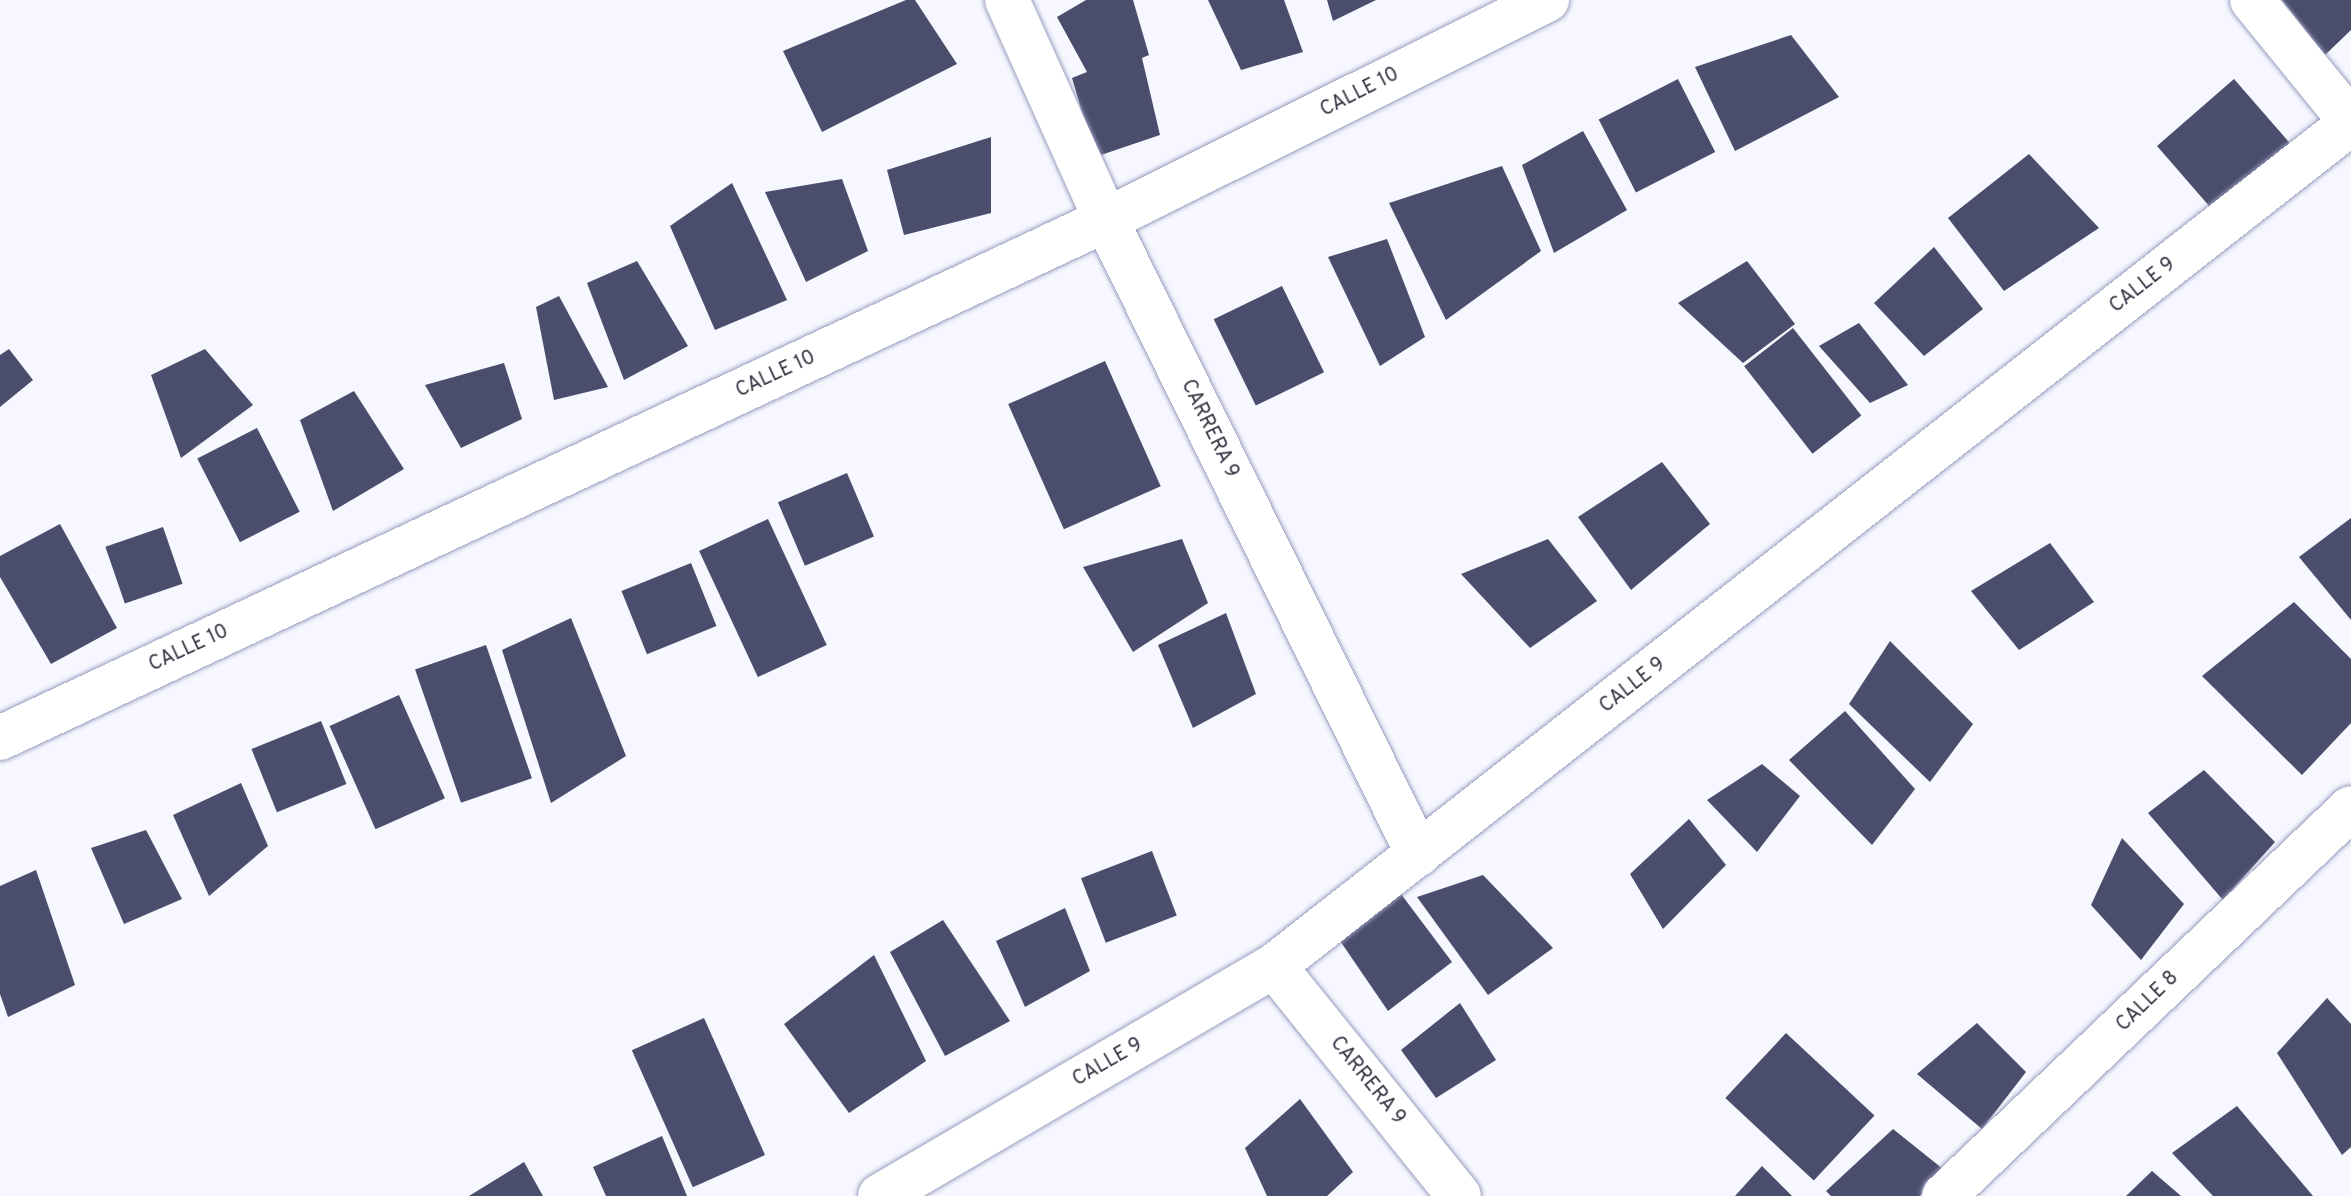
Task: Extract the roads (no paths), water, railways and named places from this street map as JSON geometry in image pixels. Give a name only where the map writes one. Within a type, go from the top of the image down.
[{"type":"street","name":"CARRERA 9","points":[[1007,0],[1106,220],[1418,854]]},
{"type":"street","name":"CALLE 10","points":[[0,738],[1106,220],[1547,0]]},
{"type":"street","points":[[2252,0],[2351,123]]},
{"type":"street","name":"CALLE 9","points":[[880,1196],[1274,966],[2351,123]]},
{"type":"street","name":"CALLE 8","points":[[1944,1196],[2351,808]]},
{"type":"street","name":"CARRERA 9","points":[[1274,966],[1459,1196]]}]
